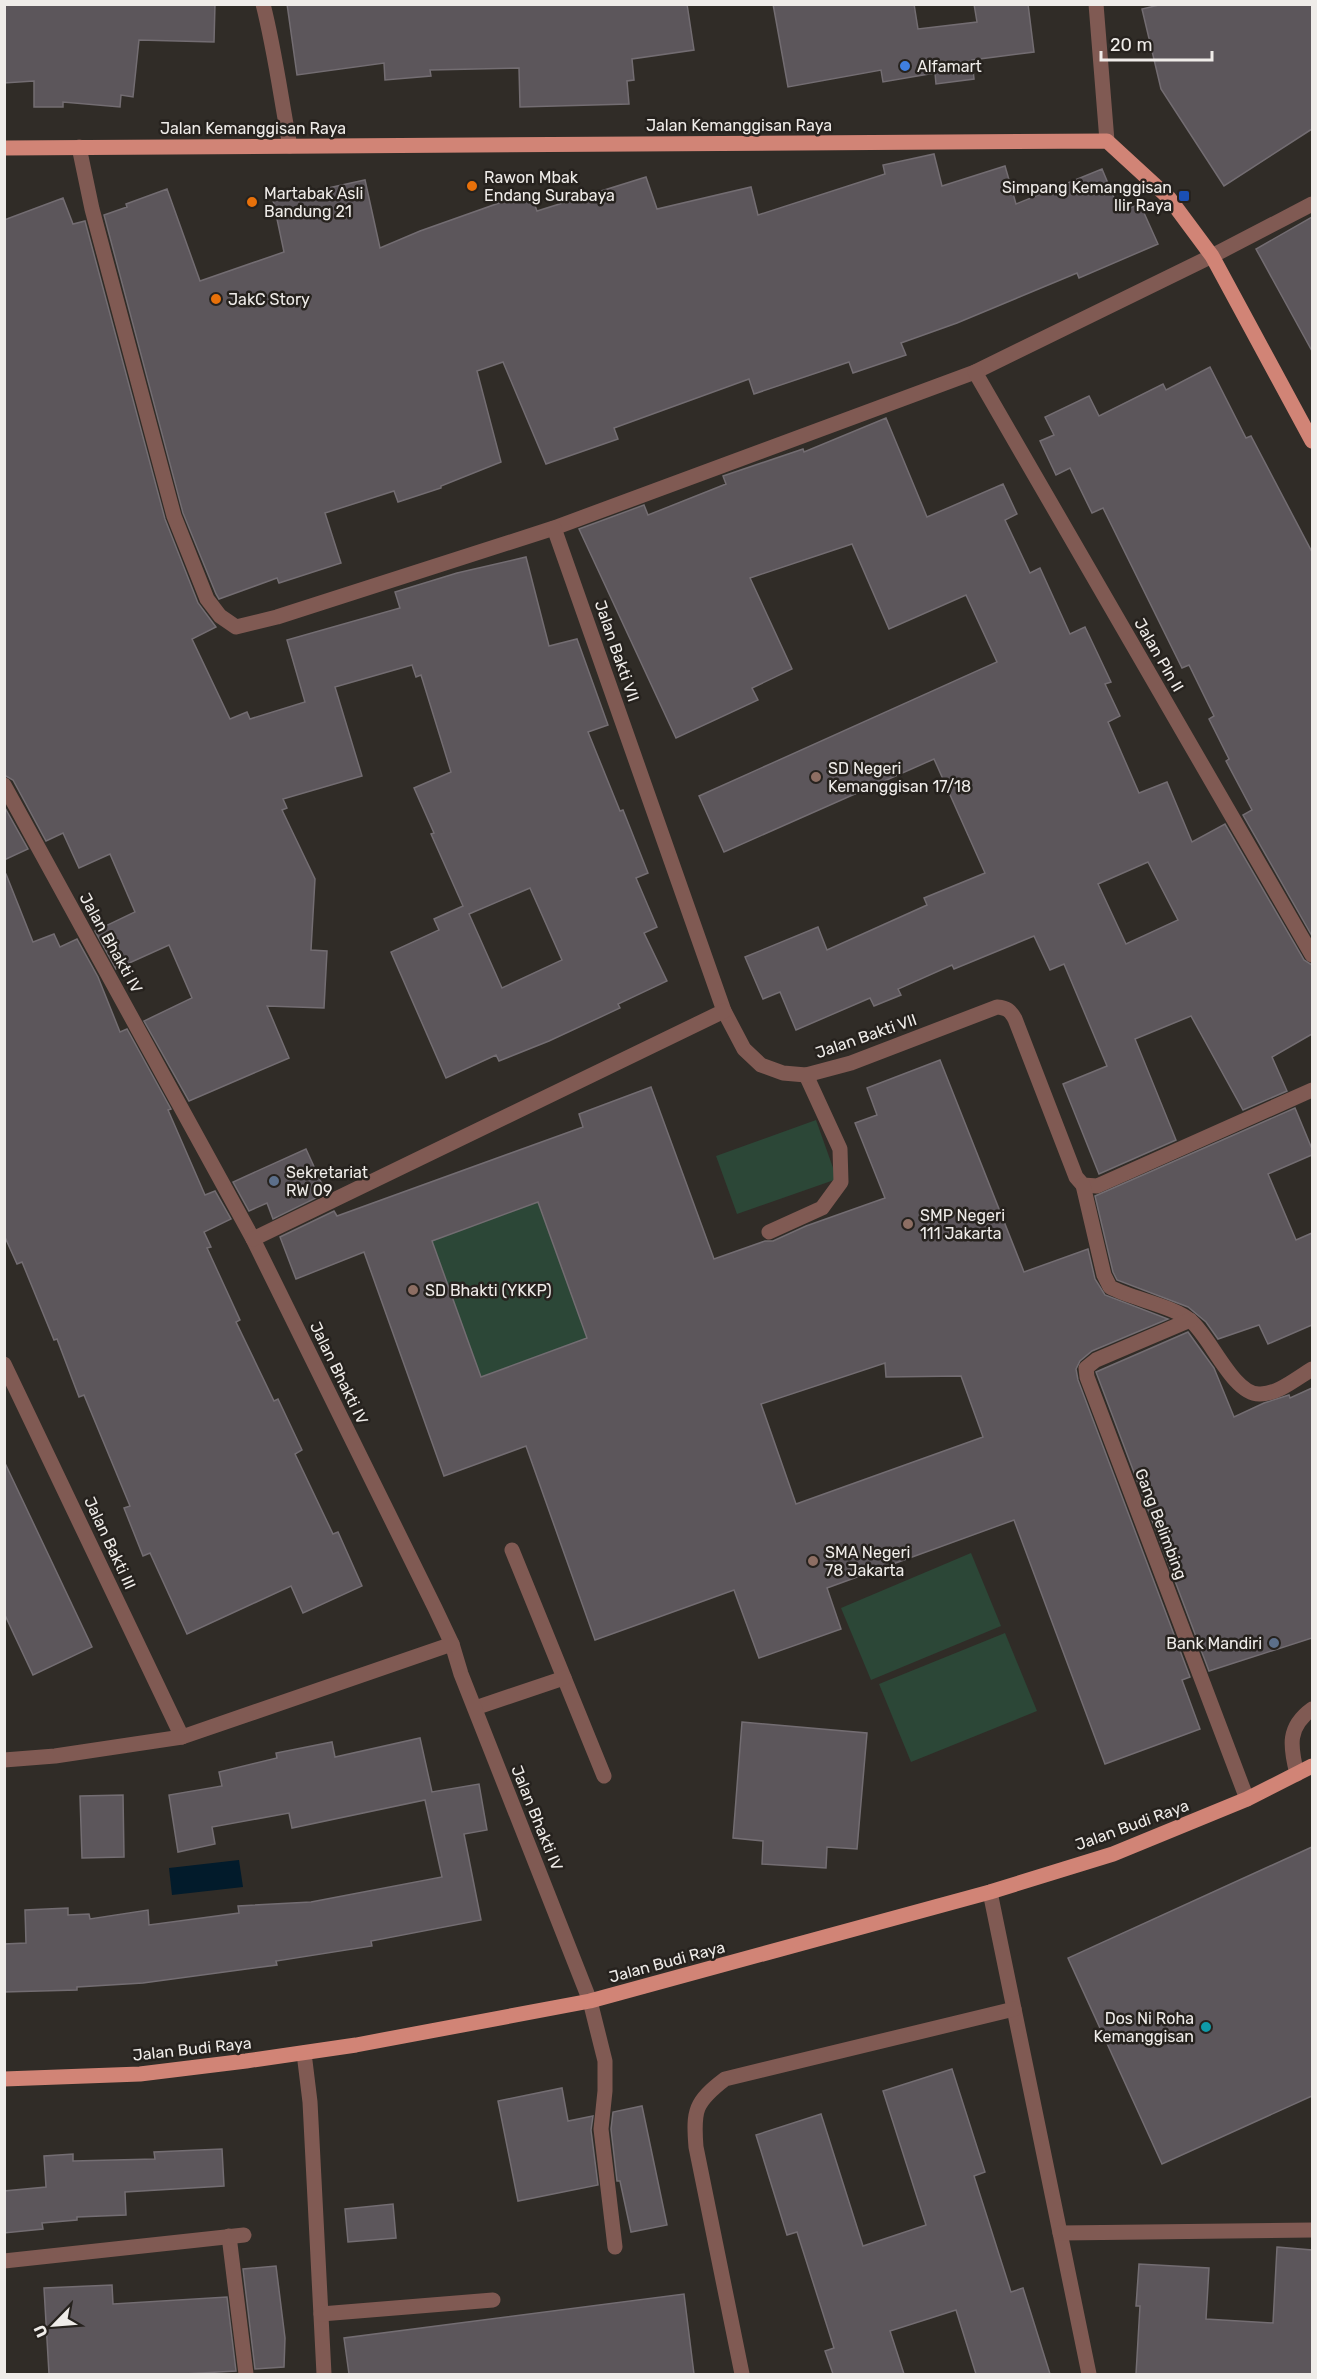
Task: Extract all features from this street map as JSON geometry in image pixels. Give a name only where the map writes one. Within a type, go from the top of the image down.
[{"type":"main road","name":"Jalan Kemanggisan Raya","points":[[4,148],[1107,141]]},
{"type":"main road","points":[[1107,141],[1169,198],[1212,256],[1312,441]]},
{"type":"main road","name":"Jalan Budi Raya","points":[[4,2079],[140,2073],[304,2053],[460,2027],[590,2001],[990,1892],[1113,1854],[1247,1799],[1312,1766]]},
{"type":"street","points":[[263,4],[273,42],[276,73],[290,146]]},
{"type":"street","points":[[1096,4],[1107,141]]},
{"type":"street","points":[[79,147],[92,208],[174,516],[207,598],[220,616],[236,627],[277,617],[554,528],[975,372],[1212,256],[1312,204]]},
{"type":"street","name":"Jalan Pln II","points":[[975,372],[1312,955]]},
{"type":"street","name":"Jalan Bakti VII","points":[[554,528],[724,1011],[744,1049],[761,1065],[783,1073],[806,1075],[851,1063],[997,1007],[1004,1007],[1010,1010],[1015,1019],[1076,1177],[1083,1185]]},
{"type":"street","name":"Jalan Bhakti IV","points":[[4,785],[253,1239],[452,1644],[590,2001],[605,2061],[606,2091],[601,2129],[615,2247]]},
{"type":"street","points":[[253,1239],[724,1011]]},
{"type":"street","points":[[770,1232],[822,1208],[841,1182],[840,1149],[806,1075]]},
{"type":"street","points":[[1312,1090],[1096,1186],[1083,1185],[1104,1275],[1110,1287],[1190,1320],[1239,1386],[1247,1392],[1260,1395],[1284,1387],[1312,1369]]},
{"type":"street","name":"Gang Belimbing","points":[[1190,1320],[1096,1360],[1086,1368],[1087,1377],[1247,1799]]},
{"type":"street","name":"Jalan Bakti III","points":[[4,1364],[182,1737]]},
{"type":"street","points":[[512,1550],[604,1776]]},
{"type":"street","points":[[4,1760],[56,1756],[182,1737],[452,1644]]},
{"type":"street","points":[[475,1708],[564,1678]]},
{"type":"street","points":[[1297,1774],[1291,1738],[1302,1716],[1312,1708]]},
{"type":"street","points":[[990,1892],[1089,2374]]},
{"type":"street","points":[[742,2374],[696,2147],[694,2121],[702,2096],[725,2079],[1014,2008]]},
{"type":"street","points":[[304,2053],[310,2102],[324,2374]]},
{"type":"street","points":[[1060,2234],[1312,2230]]},
{"type":"street","points":[[4,2261],[236,2236],[246,2374]]},
{"type":"street","points":[[321,2314],[493,2300]]},
{"type":"green space","points":[[816,1120],[837,1179],[737,1214],[716,1156]]},
{"type":"green space","points":[[538,1202],[587,1338],[481,1377],[432,1241]]},
{"type":"green space","points":[[971,1553],[1001,1626],[871,1680],[841,1608]]},
{"type":"green space","points":[[1005,1633],[1037,1711],[911,1762],[879,1684]]},
{"type":"water","points":[[239,1860],[243,1887],[172,1895],[169,1868]]},
{"type":"building","points":[[4,4],[215,4],[214,42],[139,40],[133,97],[121,95],[120,107],[63,102],[63,107],[34,107],[34,81],[4,83]]},
{"type":"building","points":[[287,4],[687,4],[694,50],[632,59],[634,80],[627,81],[629,104],[520,107],[519,68],[430,70],[431,76],[385,80],[384,63],[297,75]]},
{"type":"building","points":[[773,4],[914,4],[918,29],[977,22],[974,4],[1028,4],[1034,52],[972,60],[974,79],[936,84],[935,73],[883,82],[881,70],[788,87]]},
{"type":"building","points":[[1163,4],[1312,4],[1312,129],[1224,186],[1161,89],[1142,9]]},
{"type":"building","points":[[934,154],[942,186],[1005,166],[1016,204],[1102,169],[1120,212],[1140,204],[1158,244],[1079,278],[1077,273],[957,323],[901,343],[906,355],[853,373],[849,362],[754,394],[749,379],[614,428],[618,439],[546,464],[503,362],[477,371],[501,462],[441,486],[441,488],[398,502],[394,491],[325,513],[341,563],[279,583],[277,578],[219,599],[183,513],[104,215],[167,189],[200,281],[284,252],[273,200],[365,180],[380,248],[420,231],[530,192],[537,211],[646,177],[657,209],[751,187],[758,215],[885,174],[883,165]]},
{"type":"building","points":[[63,198],[73,224],[85,221],[165,519],[198,603],[216,627],[192,639],[230,719],[247,712],[250,719],[305,702],[287,640],[400,608],[395,592],[457,573],[526,557],[549,646],[577,639],[608,725],[588,732],[648,873],[636,878],[657,927],[644,933],[667,981],[618,1004],[620,1008],[549,1041],[499,1061],[496,1055],[446,1078],[391,952],[439,930],[434,919],[463,906],[431,834],[434,833],[414,788],[451,772],[421,675],[416,677],[412,665],[335,687],[362,776],[283,799],[287,808],[282,810],[315,879],[311,950],[327,951],[324,1008],[267,1006],[289,1058],[189,1101],[144,1021],[192,998],[169,945],[116,969],[95,931],[135,912],[110,854],[79,868],[63,833],[46,841],[13,780],[4,775],[4,220]],"holes":[[[530,888],[562,960],[502,988],[469,914]]]},
{"type":"building","points":[[1312,217],[1312,351],[1256,249]]},
{"type":"building","points":[[1210,367],[1246,438],[1251,436],[1312,552],[1312,936],[1243,815],[1252,810],[1226,761],[1229,759],[1209,719],[1214,716],[1189,665],[1182,668],[1103,508],[1092,513],[1070,468],[1056,475],[1040,441],[1054,435],[1045,417],[1089,396],[1099,416],[1163,384],[1166,390]]},
{"type":"building","points":[[886,418],[927,517],[1003,484],[1017,514],[1005,520],[1030,573],[1040,568],[1070,634],[1085,627],[1111,682],[1105,684],[1120,716],[1108,722],[1139,793],[1167,782],[1192,842],[1225,824],[1304,960],[1312,965],[1312,1034],[1272,1057],[1287,1091],[1243,1110],[1191,1016],[1135,1039],[1176,1140],[1099,1174],[1063,1084],[1107,1066],[1064,964],[1050,970],[1034,936],[954,969],[952,965],[898,989],[901,995],[874,1006],[870,998],[796,1030],[780,992],[763,999],[745,957],[818,927],[827,950],[927,905],[924,898],[985,873],[934,759],[724,852],[699,796],[997,662],[966,595],[889,629],[852,544],[750,578],[792,669],[752,688],[758,700],[676,738],[579,529],[644,505],[648,515],[726,484],[723,476],[803,449],[804,452]],"holes":[[[1148,862],[1178,920],[1126,944],[1098,884]]]},
{"type":"building","points":[[4,806],[28,849],[4,860]]},
{"type":"building","points":[[4,874],[6,874],[33,942],[54,934],[60,947],[77,939],[98,977],[120,1032],[127,1029],[171,1109],[168,1110],[205,1195],[215,1191],[231,1219],[204,1232],[211,1247],[207,1248],[240,1320],[236,1322],[274,1401],[278,1399],[302,1450],[295,1454],[333,1534],[338,1532],[362,1586],[303,1613],[291,1586],[187,1634],[150,1553],[143,1556],[124,1508],[130,1506],[84,1395],[79,1397],[57,1339],[54,1340],[22,1262],[17,1264],[4,1235]]},
{"type":"building","points":[[940,1060],[1024,1272],[1088,1249],[1095,1279],[1105,1295],[1168,1319],[1092,1351],[1080,1361],[1076,1369],[1078,1380],[1190,1677],[1182,1680],[1200,1729],[1105,1764],[1014,1520],[827,1588],[841,1629],[759,1658],[734,1590],[595,1640],[526,1446],[444,1476],[364,1252],[296,1279],[280,1237],[334,1211],[337,1216],[583,1127],[579,1114],[651,1087],[714,1259],[765,1241],[773,1241],[806,1226],[885,1198],[855,1123],[877,1115],[867,1088]],"holes":[[[538,1202],[587,1338],[481,1377],[432,1241]],[[885,1363],[886,1377],[961,1376],[983,1437],[796,1504],[761,1404]]]},
{"type":"building","points":[[1295,1108],[1312,1149],[1312,1155],[1268,1174],[1296,1240],[1312,1233],[1312,1325],[1268,1344],[1259,1325],[1218,1339],[1206,1322],[1188,1307],[1117,1280],[1113,1272],[1095,1196]]},
{"type":"building","name":"Sekretariat RW 09","points":[[306,1149],[326,1193],[273,1219],[267,1203],[249,1211],[233,1182]]},
{"type":"building","points":[[1188,1332],[1214,1368],[1234,1417],[1264,1403],[1289,1395],[1290,1398],[1312,1388],[1312,1638],[1209,1671],[1096,1372]]},
{"type":"building","points":[[4,1461],[92,1647],[33,1675],[4,1613]]},
{"type":"building","points":[[742,1722],[867,1733],[857,1849],[827,1847],[826,1868],[762,1864],[763,1841],[733,1838]]},
{"type":"building","points":[[420,1738],[432,1792],[479,1784],[487,1830],[464,1834],[481,1920],[371,1941],[372,1946],[276,1961],[277,1965],[143,1983],[77,1987],[77,1990],[4,1992],[4,1944],[26,1943],[25,1910],[68,1908],[68,1915],[89,1914],[90,1919],[148,1910],[149,1925],[239,1913],[238,1906],[311,1902],[442,1877],[425,1800],[292,1828],[289,1813],[212,1827],[215,1844],[178,1852],[169,1795],[222,1786],[219,1772],[277,1758],[276,1753],[332,1742],[335,1757]]},
{"type":"building","points":[[123,1795],[124,1857],[82,1858],[80,1796]]},
{"type":"building","name":"Dos Ni Roha Kemanggisan","points":[[1312,1847],[1312,2096],[1162,2164],[1068,1958]]},
{"type":"building","points":[[952,2069],[985,2172],[974,2176],[1011,2292],[1023,2288],[1050,2374],[976,2374],[956,2310],[890,2331],[904,2374],[833,2374],[825,2351],[834,2348],[797,2232],[787,2235],[756,2135],[821,2114],[863,2246],[926,2225],[883,2091]]},
{"type":"building","points":[[562,2088],[568,2121],[593,2116],[591,2130],[598,2185],[518,2201],[498,2101]]},
{"type":"building","points":[[642,2106],[667,2225],[631,2232],[620,2181],[617,2181],[611,2129],[613,2112]]},
{"type":"building","points":[[222,2149],[224,2186],[125,2192],[126,2215],[77,2217],[77,2220],[42,2223],[43,2229],[4,2233],[4,2191],[46,2187],[44,2156],[73,2154],[73,2161],[155,2159],[154,2152]]},
{"type":"building","points":[[393,2204],[396,2238],[348,2242],[345,2209]]},
{"type":"building","points":[[1277,2247],[1312,2250],[1312,2374],[1136,2374],[1140,2306],[1136,2306],[1139,2264],[1209,2268],[1206,2319],[1273,2323]]},
{"type":"building","points":[[276,2266],[285,2338],[284,2367],[255,2369],[243,2269]]},
{"type":"building","points":[[112,2285],[113,2304],[227,2297],[236,2371],[184,2374],[49,2374],[44,2288]]},
{"type":"building","points":[[684,2294],[694,2374],[349,2374],[344,2338]]},
{"type":"place","name":"Alfamart","points":[[905,66]]},
{"type":"place","name":"Rawon Mbak Endang Surabaya","points":[[472,186]]},
{"type":"place","name":"Simpang Kemanggisan Ilir Raya","points":[[1184,196]]},
{"type":"place","name":"Martabak Asli Bandung 21","points":[[252,202]]},
{"type":"place","name":"JakC Story","points":[[216,299]]},
{"type":"place","name":"SD Negeri Kemanggisan 17/18","points":[[816,777]]},
{"type":"place","name":"Sekretariat RW 09","points":[[274,1181]]},
{"type":"place","name":"SMP Negeri 111 Jakarta","points":[[908,1224]]},
{"type":"place","name":"SD Bhakti (YKKP)","points":[[413,1290]]},
{"type":"place","name":"SMA Negeri 78 Jakarta","points":[[813,1561]]},
{"type":"place","name":"Bank Mandiri","points":[[1274,1643]]},
{"type":"place","name":"Dos Ni Roha Kemanggisan","points":[[1206,2027]]}]
